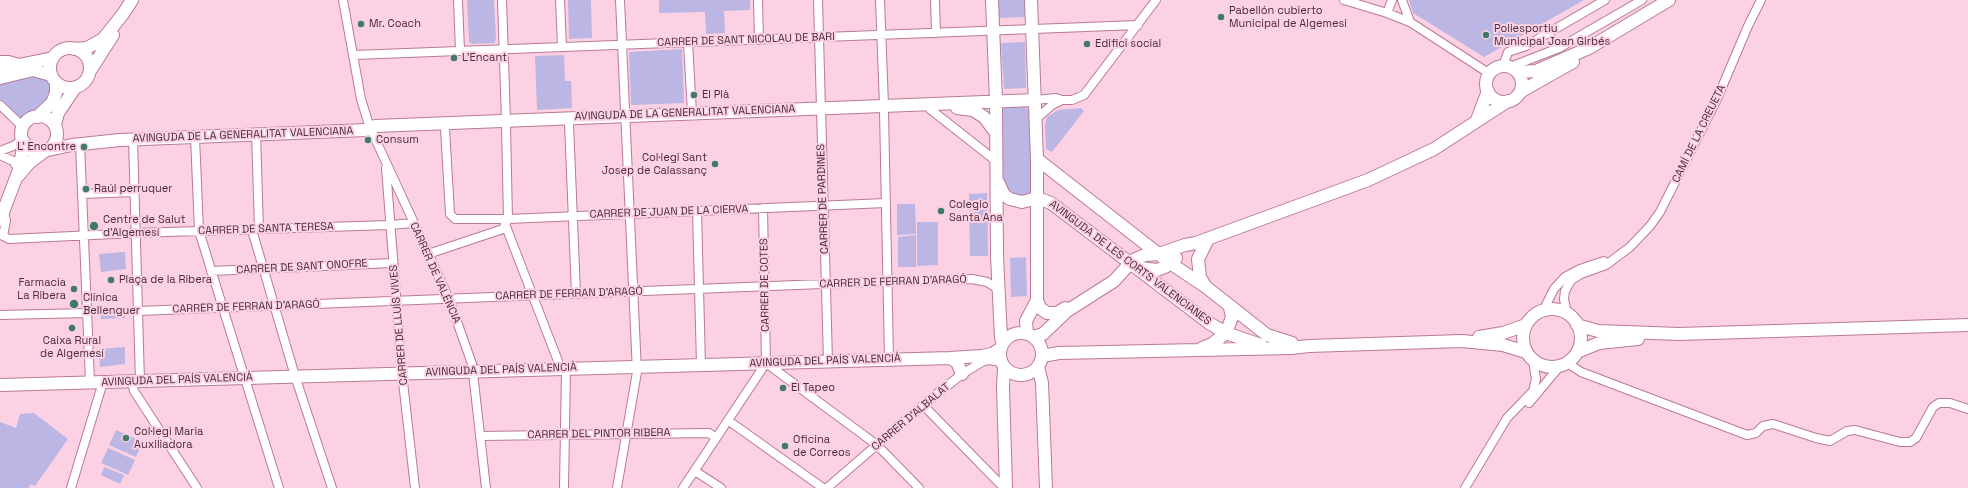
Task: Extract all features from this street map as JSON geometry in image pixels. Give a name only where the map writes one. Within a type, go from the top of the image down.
[{"type":"street","points":[[0,69],[53,58],[64,49],[87,48],[98,43],[108,34],[132,0]]},
{"type":"street","name":"CARRER DE VALÈNCIA","points":[[343,0],[361,99],[385,161],[449,299],[474,371],[486,488]]},
{"type":"street","points":[[458,0],[460,51]]},
{"type":"street","points":[[502,0],[506,123],[507,222],[533,295],[562,369],[566,436],[564,488]]},
{"type":"street","points":[[560,0],[562,47]]},
{"type":"street","points":[[617,488],[636,367],[620,0]]},
{"type":"street","points":[[758,0],[759,40]]},
{"type":"street","name":"CARRER DE PARDINES","points":[[818,0],[828,361]]},
{"type":"street","points":[[880,0],[884,108],[889,359]]},
{"type":"street","points":[[935,0],[936,33]]},
{"type":"street","points":[[992,0],[996,101],[998,289],[1003,365],[1005,488]]},
{"type":"street","points":[[1032,0],[1037,159],[1037,300],[1040,308],[1044,312],[1052,314],[1057,313],[1080,298],[1100,290]]},
{"type":"street","points":[[1035,100],[1056,98],[1062,100],[1072,100],[1084,95],[1156,0]]},
{"type":"street","points":[[1344,0],[1387,13],[1410,22],[1490,74]]},
{"type":"street","points":[[1387,13],[1392,0]]},
{"type":"street","points":[[1402,0],[1410,22]]},
{"type":"street","points":[[1520,92],[1522,82],[1511,69],[1508,52],[1526,46],[1605,0]]},
{"type":"street","points":[[1511,69],[1559,48],[1642,0]]},
{"type":"street","points":[[1477,120],[1488,91],[1487,85],[1490,74],[1498,67],[1536,71],[1589,48],[1669,0]]},
{"type":"street","name":"CAMÍ DE LA CREUETA","points":[[1567,314],[1564,299],[1565,291],[1571,280],[1581,274],[1606,265],[1638,239],[1660,212],[1717,99],[1748,26],[1761,0]]},
{"type":"street","points":[[18,174],[29,163],[56,142],[58,113],[75,88],[85,82],[90,71],[120,24],[123,14]]},
{"type":"street","name":"CARRER DE SANT NICOLAU DE BARI","points":[[354,55],[1138,25]]},
{"type":"street","points":[[688,43],[692,113]]},
{"type":"street","points":[[74,48],[87,57],[90,71]]},
{"type":"street","points":[[1002,346],[1014,334],[1043,334],[1067,311],[1100,290],[1134,265],[1138,257],[1159,254],[1184,245],[1208,239],[1334,194],[1400,166],[1453,138],[1477,120],[1517,96],[1520,92],[1570,64],[1589,48]]},
{"type":"street","points":[[2,215],[18,174],[23,141],[23,127],[29,120],[37,117],[52,102],[56,93],[54,79],[50,69],[53,58]]},
{"type":"street","points":[[0,60],[8,60],[22,64]]},
{"type":"street","points":[[0,78],[33,70],[54,79],[65,88],[75,88]]},
{"type":"street","points":[[1488,91],[1496,100],[1508,101]]},
{"type":"street","name":"AVINGUDA DE LA GENERALITAT VALENCIANA","points":[[46,151],[80,144],[133,139],[821,111],[1035,100]]},
{"type":"street","points":[[1036,119],[1042,112],[1062,100]]},
{"type":"street","points":[[0,105],[23,127]]},
{"type":"street","name":"AVINGUDA DE LA GENERALITAT VALENCIANA","points":[[884,108],[963,108],[973,110],[987,120],[996,133]]},
{"type":"street","points":[[930,109],[996,161]]},
{"type":"street","name":"AVINGUDA DE LA GENERALITAT VALENCIANA","points":[[372,129],[445,128],[506,123],[569,123],[692,113],[821,111]]},
{"type":"street","points":[[37,117],[45,118],[56,128]]},
{"type":"street","points":[[569,123],[576,294]]},
{"type":"street","name":"AVINGUDA DE LA GENERALITAT VALENCIANA","points":[[56,128],[67,137],[75,139],[120,140]]},
{"type":"street","name":"CARRER DE JUAN DE LA CIERVA","points":[[445,128],[450,214],[453,219],[507,222],[573,216],[886,203]]},
{"type":"street","points":[[256,134],[255,230],[264,268],[295,376],[332,488]]},
{"type":"street","points":[[196,137],[199,231],[279,488]]},
{"type":"street","points":[[133,139],[138,311],[136,381],[134,391],[197,488]]},
{"type":"street","points":[[23,141],[32,150],[46,151]]},
{"type":"street","points":[[0,151],[23,141]]},
{"type":"street","points":[[80,144],[90,382]]},
{"type":"street","points":[[0,155],[13,161],[18,174]]},
{"type":"street","points":[[1037,159],[1170,263],[1206,287],[1230,308],[1267,335],[1280,340],[1309,346]]},
{"type":"street","name":"CARRER DE LLUÍS VIVES","points":[[385,161],[402,373],[415,488]]},
{"type":"street","name":"AVINGUDA DE LES CORTS VALENCIANES","points":[[996,177],[1004,195],[1010,199],[1022,202],[1037,198],[1052,203],[1209,323],[1226,333],[1273,348]]},
{"type":"street","points":[[82,194],[135,192]]},
{"type":"street","name":"CARRER DE COTES","points":[[763,208],[766,363]]},
{"type":"street","points":[[697,211],[701,365]]},
{"type":"street","name":"CARRER DE SANTA TERESA","points":[[2,215],[6,221],[3,236],[8,239],[413,223]]},
{"type":"street","points":[[428,254],[503,229],[507,222]]},
{"type":"street","points":[[1206,287],[1200,277],[1198,259],[1208,239]]},
{"type":"street","points":[[1134,265],[1157,270],[1170,263],[1196,243]]},
{"type":"street","name":"CAMÍ DE LA CREUETA","points":[[1543,311],[1554,289],[1565,277],[1580,268],[1618,255]]},
{"type":"street","name":"CARRER DE SANT ONOFRE","points":[[211,271],[393,262]]},
{"type":"street","name":"CARRER DE FERRAN D'ARAGÓ","points":[[138,311],[887,281],[972,279],[987,282],[998,289]]},
{"type":"street","points":[[1037,300],[1026,321],[1030,335],[1041,348],[1040,361],[1046,488]]},
{"type":"street","points":[[1199,350],[1212,344],[1226,333],[1232,317],[1230,308]]},
{"type":"street","points":[[1465,488],[1507,418],[1533,391],[1536,379],[1530,356],[1523,341],[1526,325],[1533,316],[1543,311],[1554,310],[1567,314],[1577,325],[1590,330],[1603,332],[1679,334],[1968,325]]},
{"type":"street","points":[[0,315],[87,313]]},
{"type":"street","points":[[1462,341],[1504,334],[1526,325]]},
{"type":"street","points":[[1502,427],[1529,403],[1569,359],[1580,341],[1577,325]]},
{"type":"street","points":[[1003,365],[1009,372],[1021,375],[1034,371],[1040,361],[1059,353],[1291,348],[1309,346],[1462,341],[1503,345],[1530,356],[1549,367],[1569,359],[1600,343],[1679,334]]},
{"type":"street","name":"AVINGUDA DEL PAÍS VALENCIÀ","points":[[0,385],[950,358],[992,354],[1002,346]]},
{"type":"street","points":[[950,358],[957,362],[962,374]]},
{"type":"street","points":[[1569,359],[1572,366],[1581,372],[1747,435],[1756,433],[1763,426],[1773,424],[1830,441],[1847,431],[1856,430],[1900,442],[1910,442],[1916,438],[1933,407],[1939,403],[1950,402],[1968,410]]},
{"type":"street","name":"CARRER D'ALBALAT","points":[[827,488],[924,404],[962,374],[982,362],[989,360],[1003,365]]},
{"type":"street","points":[[683,488],[729,421],[766,363],[877,445],[919,488]]},
{"type":"street","points":[[73,487],[103,382]]},
{"type":"street","points":[[924,404],[1005,488]]},
{"type":"street","points":[[729,421],[823,488]]},
{"type":"street","name":"CARRER DEL PINTOR RIBERA","points":[[480,436],[709,433],[716,438]]},
{"type":"street","points":[[694,471],[721,488]]},
{"type":"shaded area","points":[[467,0],[494,0],[496,40],[494,43],[472,44],[469,42]]},
{"type":"shaded area","points":[[568,0],[591,0],[592,38],[569,39]]},
{"type":"shaded area","points":[[659,0],[750,0],[750,10],[724,11],[725,33],[706,34],[705,12],[659,13]]},
{"type":"shaded area","points":[[995,0],[1029,0],[1030,17],[995,18]]},
{"type":"shaded area","name":"Poliesportiu Municipal Joan Girbés","points":[[1409,0],[1584,0],[1484,57],[1413,13]]},
{"type":"shaded area","points":[[1025,42],[1026,88],[1004,89],[1001,43]]},
{"type":"shaded area","points":[[682,49],[684,103],[631,105],[629,52]]},
{"type":"shaded area","points":[[564,55],[565,81],[571,81],[572,108],[537,110],[535,56]]},
{"type":"shaded area","points":[[30,75],[47,79],[52,86],[51,96],[37,111],[21,120],[0,102],[0,82]]},
{"type":"shaded area","points":[[1022,105],[1031,112],[1032,193],[1029,195],[1016,197],[1005,188],[1002,181],[1002,109],[1004,107]]},
{"type":"shaded area","points":[[1081,108],[1084,111],[1052,152],[1046,149],[1045,125],[1047,117],[1058,110]]},
{"type":"shaded area","points":[[987,193],[988,256],[970,256],[969,194]]},
{"type":"shaded area","points":[[897,204],[915,204],[916,234],[897,235]]},
{"type":"shaded area","points":[[917,222],[938,222],[938,265],[917,266]]},
{"type":"shaded area","points":[[916,235],[916,267],[898,267],[898,237]]},
{"type":"shaded area","points":[[125,252],[126,269],[101,272],[99,254]]},
{"type":"shaded area","points":[[1026,257],[1027,296],[1011,297],[1010,258]]},
{"type":"shaded area","points":[[124,307],[125,318],[101,319],[100,308]]},
{"type":"shaded area","points":[[125,347],[125,364],[100,367],[99,349]]},
{"type":"shaded area","points":[[34,413],[68,439],[35,486],[30,484],[29,488],[0,488],[0,422],[16,428],[20,414]]},
{"type":"shaded area","points":[[116,430],[143,442],[136,457],[109,445]]},
{"type":"shaded area","points":[[108,448],[135,460],[128,475],[101,463]]},
{"type":"shaded area","points":[[104,467],[124,475],[120,484],[101,475]]},
{"type":"place","name":"Pabellón cubierto Municipal de Algemesi","points":[[1221,17]]},
{"type":"place","name":"Mr. Coach","points":[[361,24]]},
{"type":"place","name":"Poliesportiu Municipal Joan Girbés","points":[[1486,35]]},
{"type":"place","name":"Edifici social","points":[[1087,44]]},
{"type":"place","name":"L'Encant","points":[[454,58]]},
{"type":"place","name":"El Plà","points":[[694,95]]},
{"type":"place","name":"Consum","points":[[368,140]]},
{"type":"place","name":"L' Encontre","points":[[84,147]]},
{"type":"place","name":"Col·legi Sant Josep de Calassanç","points":[[715,164]]},
{"type":"place","name":"Raúl perruquer","points":[[86,189]]},
{"type":"place","name":"Colegio Santa Ana","points":[[941,211]]},
{"type":"place","name":"Centre de Salut d'Algemesí","points":[[94,226]]},
{"type":"place","name":"Plaça de la Ribera","points":[[111,280]]},
{"type":"place","name":"Farmacia La Ribera","points":[[74,289]]},
{"type":"place","name":"Clínica Bellenguer","points":[[74,304]]},
{"type":"place","name":"Caixa Rural de Algemesí","points":[[72,328]]},
{"type":"place","name":"El Tapeo","points":[[783,388]]},
{"type":"place","name":"Col·legi Maria Auxiliadora","points":[[126,438]]},
{"type":"place","name":"Oficina de Correos","points":[[785,446]]}]
